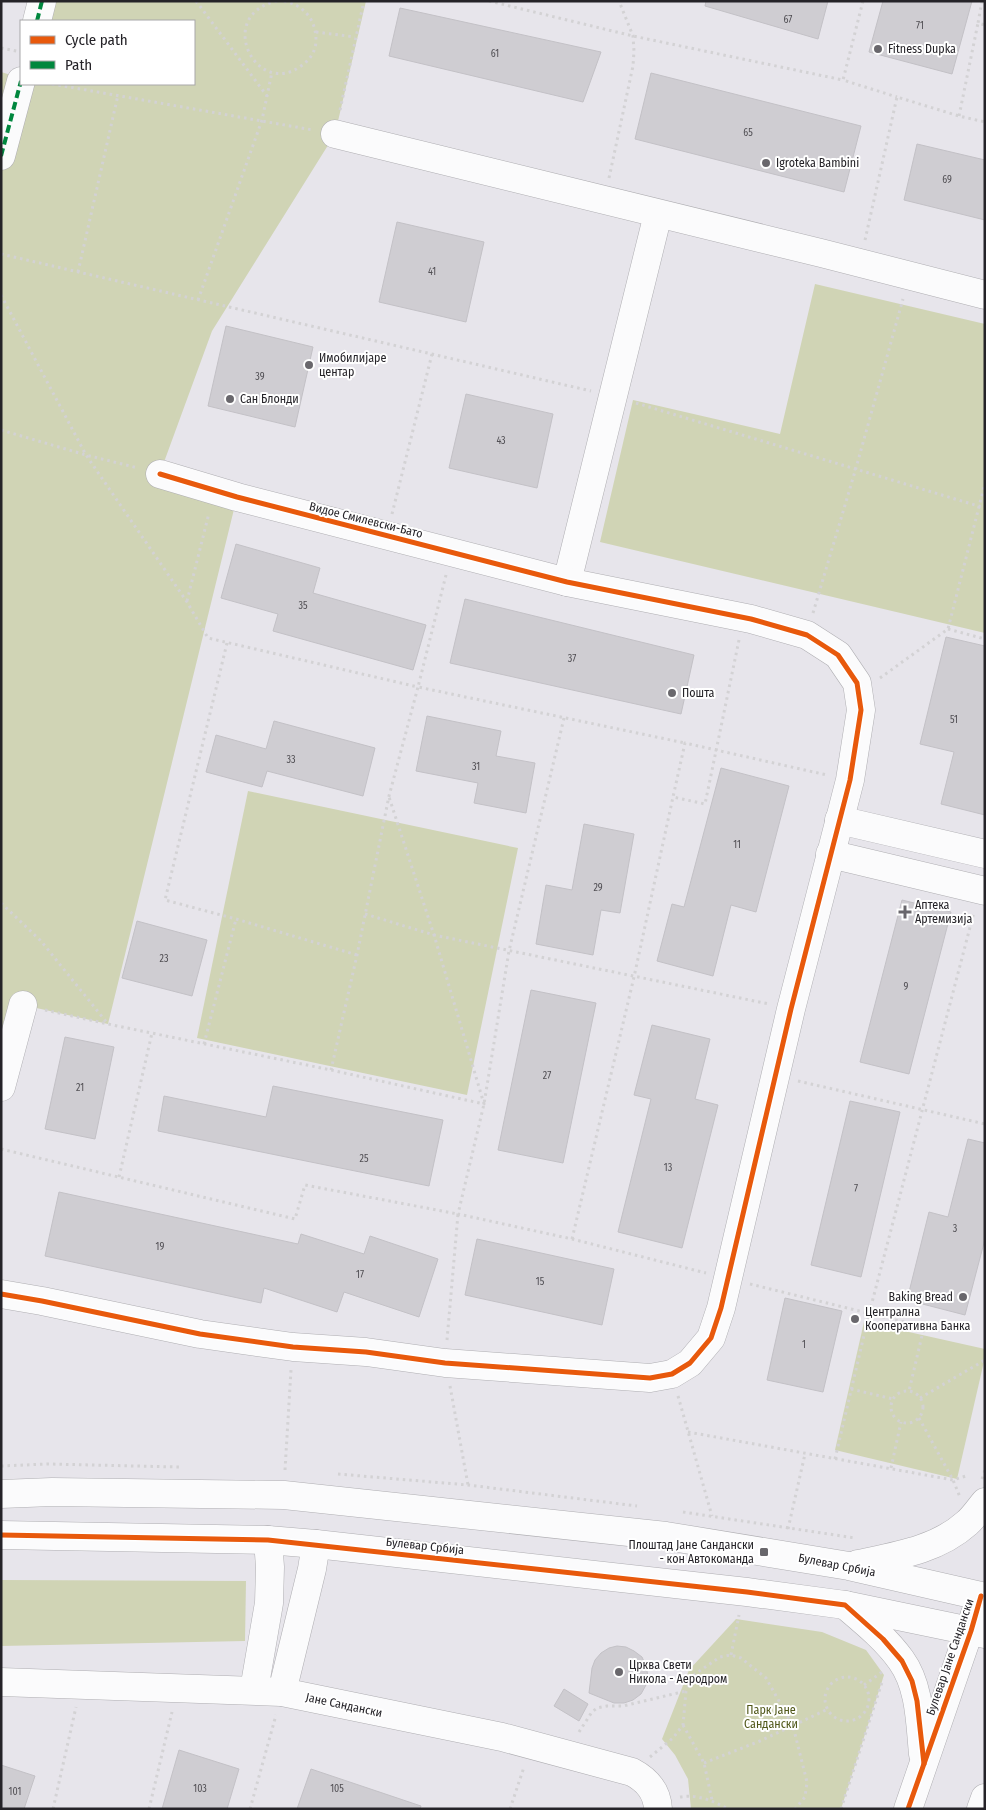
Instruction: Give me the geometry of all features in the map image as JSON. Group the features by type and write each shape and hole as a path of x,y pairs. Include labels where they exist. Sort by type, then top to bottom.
{"street":[{"path":"37,20 42,1"},
{"path":"1,156 20,85"},
{"path":"335,134 658,214 807,254 860,263 985,295"},
{"path":"567,582 624,381 658,214"},
{"name":"Видое Смилевски-Бато","path":"160,474 214,490 567,582 752,619 806,635 838,655 857,683 861,710 850,780 791,1009 721,1308 711,1338 690,1363 672,1374"},
{"path":"839,820 985,854"},
{"path":"830,854 982,891"},
{"path":"1,1087 23,1005"},
{"path":"1,1294 200,1334 293,1347 366,1352 445,1363 650,1378 672,1374"},
{"name":"Булевар Србија","path":"1,1494 52,1492 284,1495 666,1536 849,1566 983,1592"},
{"path":"849,1566 913,1551 942,1540 968,1522 975,1494"},
{"name":"Булевар Србија","path":"1,1535 268,1540 316,1544 743,1603 845,1605 978,1633"},
{"path":"254,1690 269,1603 270,1567 268,1540"},
{"path":"282,1692 312,1569 316,1544"},
{"name":"Булевар Јане Сандански","path":"908,1809 924,1764 978,1633 983,1592"},
{"path":"845,1605 883,1639 902,1661 912,1681 917,1701 924,1764"},
{"name":"Јане Сандански","path":"1,1682 282,1692 502,1738 632,1772 644,1779 651,1787 656,1795 658,1807"},
{"path":"981,1809 985,1798"}],"path":[{"path":"196,1 267,96"},
{"path":"277,1 268,3 250,17 245,29 244,39 247,51 252,59 261,67 272,72 281,73 296,70 311,56 316,45 316,32 312,20 302,8 291,2 282,1"},
{"path":"58,85 335,134 364,1"},
{"path":"489,1 633,36 843,80 959,116 985,122"},
{"path":"604,201 633,66 633,36 619,1"},
{"path":"843,80 863,1"},
{"path":"959,116 982,1"},
{"path":"978,23 985,25"},
{"path":"316,32 355,38"},
{"path":"1,48 20,52"},
{"path":"198,300 262,120 272,72"},
{"path":"78,272 118,95"},
{"path":"860,263 896,97"},
{"path":"1,254 432,354 624,381 856,468 985,508"},
{"path":"806,635 856,468 909,276"},
{"path":"1,295 86,455 187,602 208,638 418,687 850,780"},
{"path":"386,535 432,354"},
{"path":"1,430 160,474"},
{"path":"858,693 948,629 985,483"},
{"path":"187,602 214,490"},
{"path":"331,1070 357,955 389,796 452,552"},
{"path":"673,797 705,804 744,618"},
{"path":"948,629 985,639"},
{"path":"227,643 164,900 357,955"},
{"path":"468,1485 445,1363 458,1214 484,1104 509,951 564,718"},
{"path":"572,1239 634,977 685,743"},
{"path":"389,796 434,935 484,1104"},
{"path":"835,1459 869,1314 982,891"},
{"path":"1,903 41,941 108,1024"},
{"path":"365,914 434,935 791,1009"},
{"path":"204,1044 236,919"},
{"path":"23,1005 484,1104"},
{"path":"119,1178 152,1034"},
{"path":"776,1076 985,1124"},
{"path":"1,1148 295,1220 305,1185 458,1214 572,1239 924,1327 910,1391"},
{"path":"285,1470 293,1347"},
{"path":"920,1398 985,1360"},
{"path":"672,1374 712,1516 861,1539"},
{"path":"851,1389 893,1400"},
{"path":"903,1391 910,1391 920,1398 923,1404 922,1412 914,1422 901,1422 892,1412 891,1406 893,1400 903,1391"},
{"path":"918,1418 953,1480"},
{"path":"891,1468 901,1422"},
{"path":"688,1432 953,1480 975,1494 985,1470"},
{"path":"788,1529 805,1454"},
{"path":"953,1480 966,1476"},
{"path":"730,1655 743,1603"},
{"path":"632,1772 674,1738 683,1725 686,1691 695,1674 720,1657 730,1655 741,1658 766,1678 793,1726 807,1782 805,1797 795,1809"},
{"path":"841,1809 887,1669 864,1685"},
{"path":"852,1678 859,1680 864,1685 868,1691 868,1706 859,1718 853,1720 838,1719 828,1709 826,1695 832,1683 838,1679 852,1678"},
{"path":"53,1809 81,1684"},
{"path":"149,1809 177,1687"},
{"path":"566,1754 592,1712 597,1708 623,1706 686,1691"},
{"path":"250,1809 282,1692"},
{"path":"704,1763 793,1726 828,1709"},
{"path":"683,1725 704,1763 712,1800"},
{"path":"510,1809 531,1745"},
{"path":"658,1807 676,1798 690,1796 712,1800 728,1809"}],"green space":[{"path":"42,1 366,1 335,134 212,331 160,473 237,497 108,1024 23,1005 1,1087 1,72 20,78 20,85 195,85 195,20 37,20"},
{"path":"815,284 985,324 985,633 600,542 633,400 780,434"},
{"path":"248,791 518,848 467,1095 197,1038"},
{"path":"864,1322 985,1349 985,1357 957,1479 835,1450"},
{"path":"1,1580 246,1581 245,1641 1,1646"},
{"name":"Парк Јане Сандански","path":"736,1619 822,1632 866,1650 884,1675 841,1809 691,1809 688,1779 675,1755 662,1739 689,1670"}],"building":[{"path":"706,1 828,1 818,39 705,6"},
{"path":"883,1 972,1 952,74 869,52"},
{"path":"400,8 601,52 583,102 389,56"},
{"path":"651,73 861,126 844,192 635,139"},
{"path":"917,144 985,160 985,220 904,200"},
{"path":"397,222 484,242 466,322 379,302"},
{"path":"226,326 313,347 295,427 208,406"},
{"path":"466,394 553,414 537,488 449,468"},
{"path":"236,544 320,568 313,593 426,625 413,670 273,631 278,614 221,598"},
{"path":"465,599 694,655 681,714 450,663"},
{"path":"946,637 985,646 985,815 941,804 954,752 920,744"},
{"path":"427,716 501,731 496,756 535,763 526,813 474,803 478,783 416,771"},
{"path":"274,721 375,748 363,796 267,771 262,787 206,772 216,735 266,749"},
{"path":"721,768 789,786 756,912 731,905 713,976 657,961 672,904 684,907"},
{"path":"584,824 634,834 620,913 601,910 593,955 536,944 546,885 572,890"},
{"path":"902,900 951,912 909,1074 860,1062"},
{"path":"137,921 207,940 192,996 122,978"},
{"path":"531,990 596,1003 563,1163 498,1150"},
{"path":"652,1025 710,1039 695,1099 718,1105 682,1248 618,1232 651,1099 634,1095"},
{"path":"65,1037 114,1047 95,1139 45,1129"},
{"path":"273,1086 443,1120 429,1186 158,1131 164,1096 266,1117"},
{"path":"850,1101 900,1112 861,1277 811,1265"},
{"path":"968,1139 985,1143 985,1239 965,1315 907,1300 929,1212 948,1217"},
{"path":"59,1192 298,1244 301,1234 364,1254 370,1236 438,1259 419,1317 344,1292 337,1312 264,1288 261,1303 45,1256"},
{"path":"477,1239 614,1269 602,1325 465,1295"},
{"path":"785,1298 842,1311 823,1392 767,1380"},
{"name":"Црква Свети Никола - Аеродром","path":"617,1646 626,1647 642,1657 648,1676 641,1694 633,1700 624,1703 614,1703 589,1693 592,1668 595,1660 601,1653"},
{"path":"564,1689 588,1704 579,1721 554,1706"},
{"path":"179,1750 239,1769 227,1809 162,1809"},
{"path":"1,1765 35,1776 24,1809 1,1809"},
{"path":"311,1769 421,1806 420,1809 297,1809"}],"marked path":[{"path":"37,20 42,1"},
{"path":"1,156 20,85"}],"cycle path":[{"path":"1,1294 200,1334 293,1347 366,1352 445,1363 650,1378 672,1374 690,1363 711,1338 721,1308 791,1009 850,780 861,710 857,683 838,655 807,635 751,619 567,582 237,497 160,474"},
{"path":"1,1535 268,1540 747,1592 845,1605 883,1639 902,1661 912,1681 917,1701 924,1764"},
{"path":"908,1809 971,1631 981,1596"}],"place":[{"name":"Fitness Dupka","path":"878,49"},
{"name":"Igroteka Bambini","path":"766,163"},
{"name":"Имобилијаре центар","path":"309,365"},
{"name":"Сан Блонди","path":"230,399"},
{"name":"Пошта","path":"672,693"},
{"name":"Аптека Артемизија","path":"905,912"},
{"name":"Baking Bread","path":"963,1297"},
{"name":"Централна Кооперативна Банка","path":"855,1319"},
{"name":"Плоштад Јане Сандански - кон Автокоманда","path":"764,1552"},
{"name":"Црква Свети Никола - Аеродром","path":"619,1672"}]}
